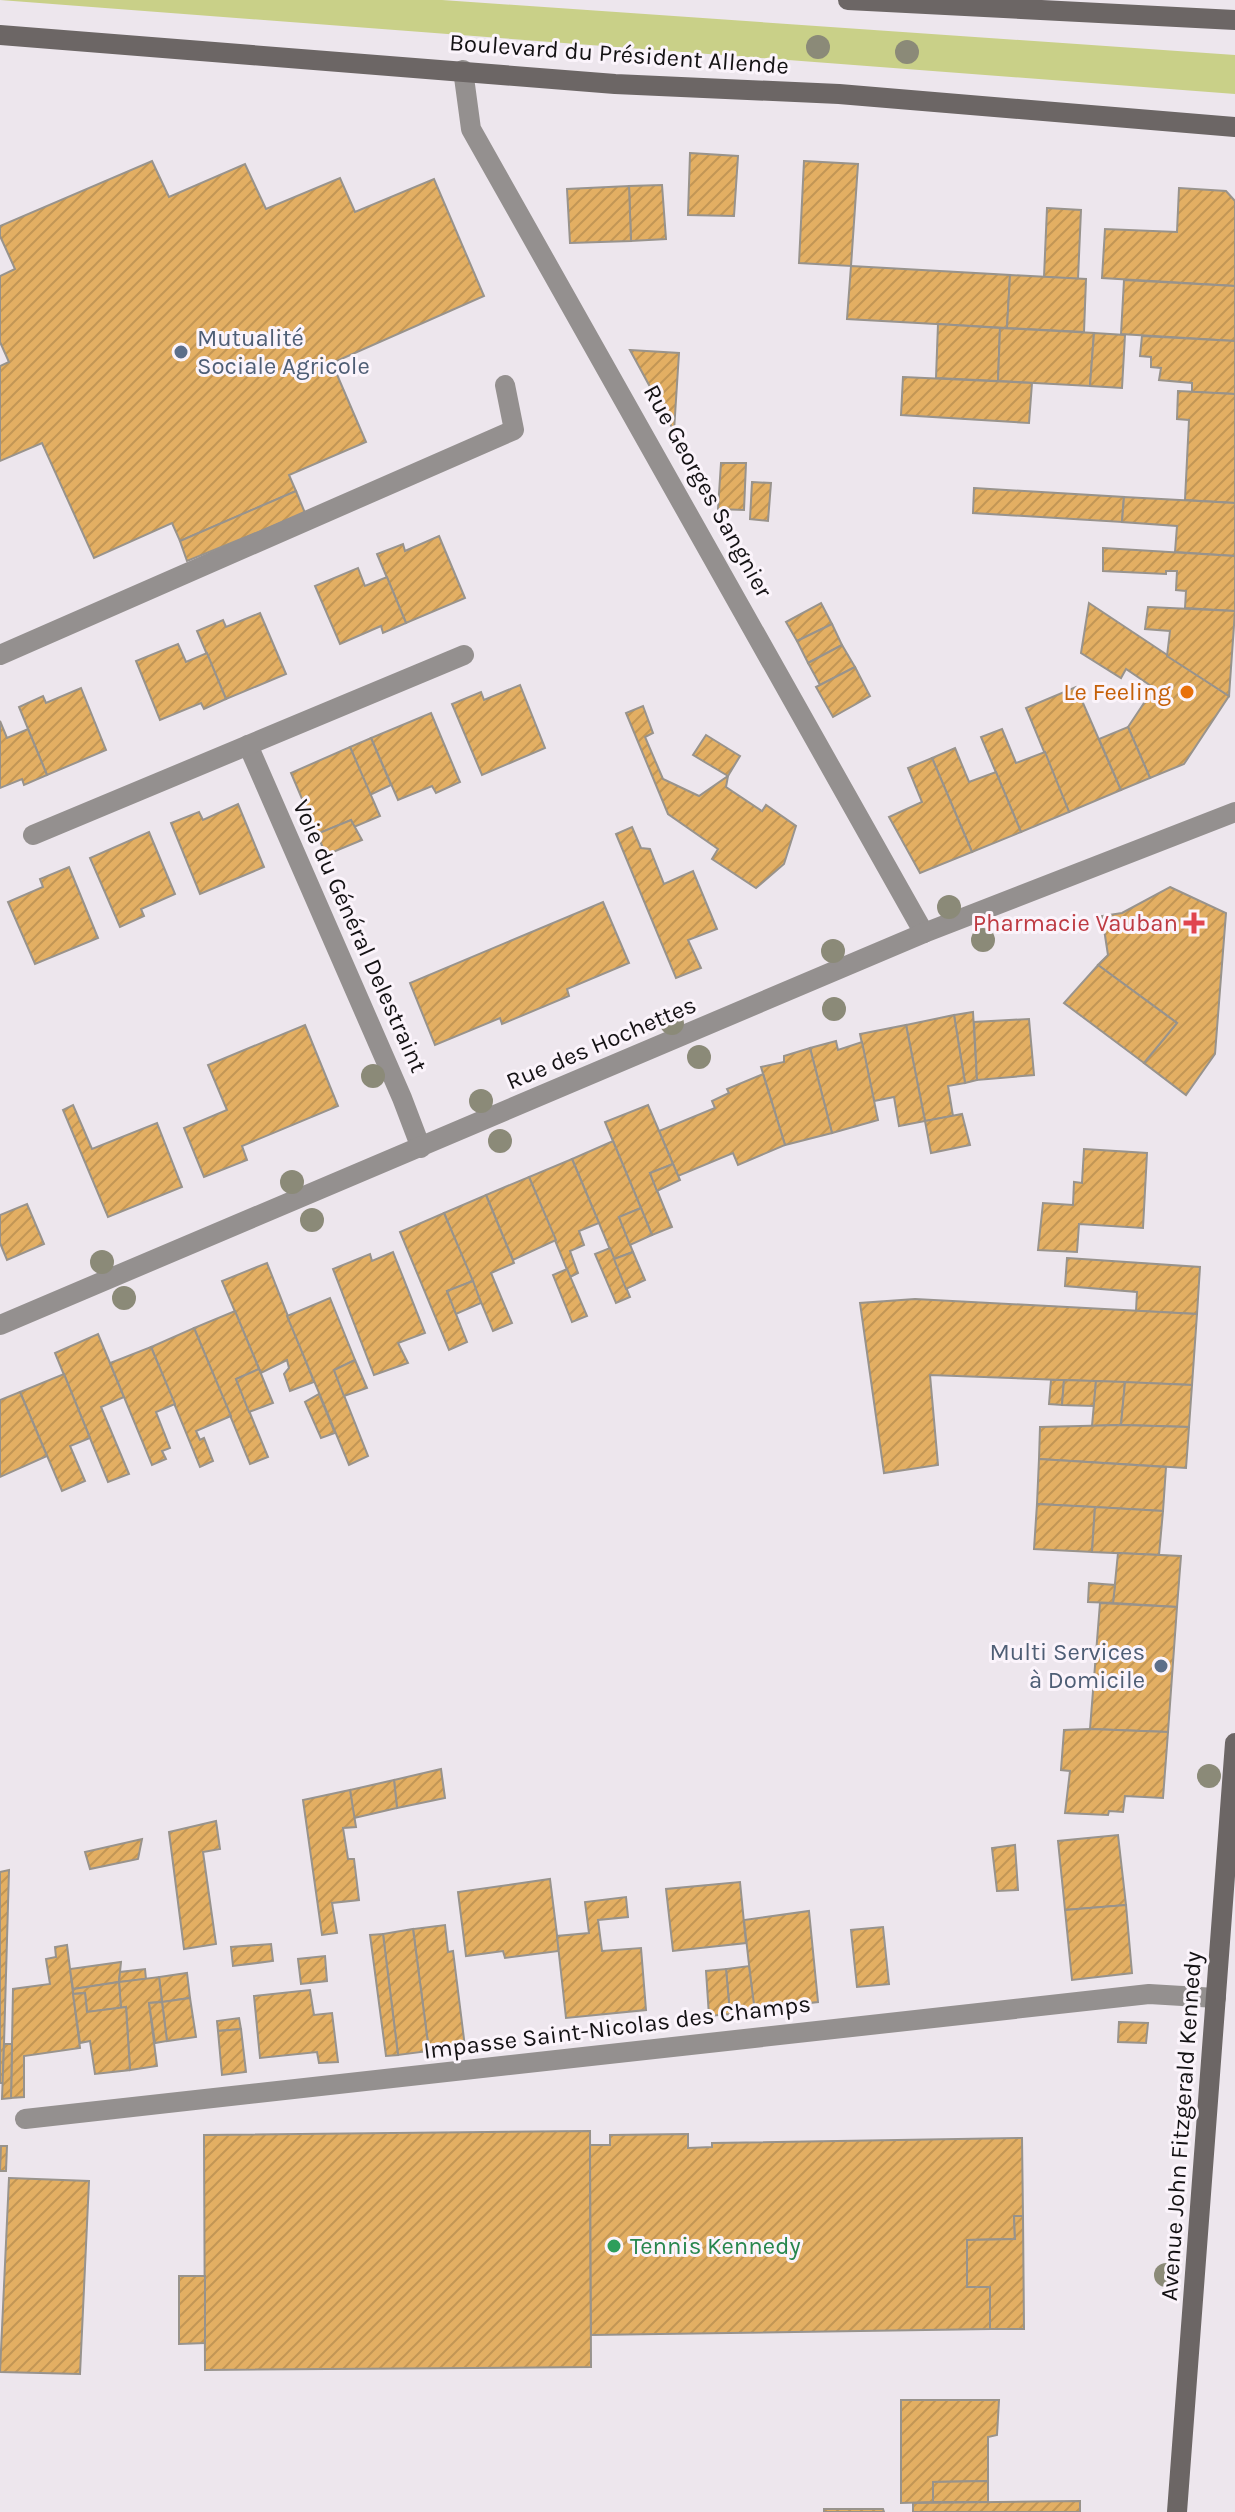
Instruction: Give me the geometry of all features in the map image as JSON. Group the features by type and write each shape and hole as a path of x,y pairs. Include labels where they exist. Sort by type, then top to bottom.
{"main road":[{"path":"848,0 1235,20"},
{"name":"Boulevard du Président Allende","path":"0,35 615,84 839,94 1235,127"},
{"name":"Avenue John Fitzgerald Kennedy","path":"1177,2512 1235,1743"}],"street":[{"name":"Rue Georges Sangnier","path":"463,70 471,129 639,420 924,933"},
{"path":"0,655 514,430 505,385"},
{"path":"33,835 464,655"},
{"name":"Voie du Général Delestraint","path":"248,745 421,1148"},
{"name":"Rue des Hochettes","path":"0,1325 924,933 1230,814"},
{"name":"Impasse Saint-Nicolas des Champs","path":"25,2119 205,2102 1149,1994 1216,1998"}],"green space":[{"path":"0,0 442,0 1235,55 1235,94"}],"building":[{"path":"690,153 738,156 734,216 688,215"},
{"name":"Mutualité Sociale Agricole","path":"152,161 169,197 245,164 266,209 340,178 355,212 434,179 484,296 332,363 366,442 289,475 296,491 180,541 172,523 94,558 42,443 0,461 0,366 9,362 0,342 0,276 15,269 0,236 0,226"},
{"path":"804,161 858,164 851,266 799,263"},
{"path":"662,185 666,239 631,241 629,186"},
{"path":"629,186 631,241 570,243 567,189"},
{"path":"1179,188 1226,191 1235,201 1235,286 1102,278 1105,229 1177,232"},
{"path":"1047,208 1081,210 1078,279 1044,277"},
{"path":"851,266 1010,275 1007,328 847,319"},
{"path":"1010,275 1086,279 1084,332 1007,328"},
{"path":"1124,280 1235,286 1235,341 1121,334"},
{"path":"938,324 1000,328 998,381 936,378"},
{"path":"1000,328 1094,333 1090,386 998,381"},
{"path":"1094,333 1125,335 1122,388 1090,386"},
{"path":"1142,336 1235,341 1235,394 1192,392 1192,383 1159,380 1161,368 1151,367 1151,357 1140,356"},
{"path":"630,350 679,353 674,431"},
{"path":"903,377 1032,383 1029,423 901,415"},
{"path":"1178,391 1235,394 1235,503 1185,500 1189,420 1177,419"},
{"path":"721,463 746,463 744,510 718,509"},
{"path":"752,482 771,483 768,521 750,519"},
{"path":"974,488 1124,497 1122,522 973,513"},
{"path":"296,491 305,513 187,561 180,541"},
{"path":"1124,497 1235,503 1235,556 1175,552 1177,526 1122,522"},
{"path":"439,536 465,598 406,623 377,554 403,544 405,551"},
{"path":"1103,548 1235,556 1235,611 1185,608 1186,591 1176,590 1177,571 1166,571 1166,574 1103,571"},
{"path":"358,568 365,586 387,577 406,623 383,633 381,626 340,644 315,586"},
{"path":"821,603 832,624 797,641 786,622"},
{"name":"Le Feeling","path":"1089,603 1229,696 1184,764 1150,778 1128,727 1154,688 1126,669 1121,678 1081,653"},
{"path":"1148,607 1235,611 1229,696 1167,656 1170,631 1145,629"},
{"path":"260,613 286,674 226,699 197,631 223,620 226,627"},
{"path":"832,624 842,645 808,663 797,641"},
{"path":"178,644 186,662 207,653 226,699 204,709 201,703 160,720 136,661"},
{"path":"842,645 855,667 820,685 808,663"},
{"path":"855,667 870,696 833,717 816,687"},
{"path":"520,685 545,748 482,775 452,704 481,692 484,700"},
{"path":"1076,687 1121,790 1069,812 1026,708"},
{"path":"81,688 106,750 47,775 19,707 43,696 46,703"},
{"path":"643,706 653,733 645,737 663,779 699,796 728,776 726,787 762,811 766,805 796,826 784,864 756,888 712,859 718,849 668,814 626,713"},
{"path":"431,713 460,782 436,793 432,786 398,800 371,738"},
{"path":"0,721 7,738 28,729 47,775 24,785 22,779 0,788"},
{"path":"1128,727 1150,778 1121,790 1099,739"},
{"path":"1002,729 1016,763 1045,752 1069,812 1021,832 981,737"},
{"path":"706,735 740,756 728,776 693,755"},
{"path":"371,738 391,785 370,795 350,747"},
{"path":"350,747 380,816 354,827 351,820 317,834 291,773"},
{"path":"955,748 969,782 996,772 1021,832 972,852 932,758"},
{"path":"932,758 972,852 920,873 889,817 922,802 908,768"},
{"path":"238,804 264,867 200,894 171,823 199,812 203,820"},
{"path":"351,820 362,840 326,855 317,834"},
{"path":"632,827 641,848 650,849 664,884 693,871 717,929 688,940 701,968 676,978 616,834"},
{"path":"149,832 175,894 141,909 144,916 120,927 90,858"},
{"path":"69,867 98,938 35,964 8,902 43,887 40,879"},
{"path":"1170,887 1226,913 1215,1054 1186,1095 1144,1063 1177,1023 1098,965 1108,955 1102,916 1122,913"},
{"path":"603,902 629,963 567,989 569,996 502,1024 500,1018 435,1045 410,983"},
{"path":"1098,965 1177,1023 1144,1063 1064,1003"},
{"path":"973,1012 977,1080 965,1083 954,1015"},
{"path":"954,1015 965,1083 948,1086 953,1116 925,1121 906,1025"},
{"path":"1029,1019 1034,1075 977,1080 974,1022"},
{"path":"305,1025 338,1106 242,1146 247,1160 204,1177 184,1128 227,1110 208,1065"},
{"path":"906,1025 925,1121 899,1126 894,1097 874,1101 860,1034"},
{"path":"836,1041 838,1050 862,1042 878,1120 832,1133 810,1048"},
{"path":"810,1048 832,1133 785,1145 761,1067 784,1062 784,1056"},
{"path":"763,1074 785,1145 738,1165 733,1153 678,1176 659,1131 715,1108 712,1101 729,1093 727,1089"},
{"path":"73,1105 92,1149 157,1123 182,1187 108,1217 63,1110"},
{"path":"648,1105 673,1164 650,1173 672,1227 652,1235 605,1122"},
{"path":"962,1114 970,1145 931,1153 925,1121"},
{"path":"613,1141 641,1208 619,1217 633,1252 614,1259 572,1159"},
{"path":"1084,1149 1147,1153 1143,1228 1079,1224 1077,1252 1038,1250 1043,1203 1073,1205 1074,1182 1082,1183"},
{"path":"572,1159 599,1223 579,1231 584,1245 570,1251 578,1273 570,1277 529,1177"},
{"path":"673,1164 680,1180 657,1191 650,1173"},
{"path":"529,1177 556,1240 513,1260 486,1195"},
{"path":"486,1195 514,1263 491,1273 512,1323 493,1331 444,1213"},
{"path":"27,1204 44,1244 7,1260 0,1243 0,1215"},
{"path":"641,1208 652,1235 630,1245 619,1217"},
{"path":"444,1213 473,1281 447,1291 467,1342 449,1350 400,1232"},
{"path":"610,1248 630,1297 616,1303 595,1254"},
{"path":"393,1252 425,1333 398,1343 408,1363 374,1375 333,1269 370,1254 372,1261"},
{"path":"633,1252 645,1280 626,1289 614,1259"},
{"path":"1067,1258 1200,1267 1197,1314 1136,1311 1137,1292 1065,1286"},
{"path":"267,1263 314,1382 290,1391 284,1374 289,1368 287,1360 261,1373 222,1281"},
{"path":"567,1269 587,1316 572,1322 553,1275"},
{"path":"473,1281 481,1303 456,1314 447,1291"},
{"path":"330,1298 355,1360 334,1370 368,1456 349,1465 287,1316"},
{"path":"915,1299 1197,1314 1192,1385 930,1375 938,1465 884,1473 860,1303"},
{"path":"235,1311 259,1369 236,1379 268,1457 250,1464 194,1328"},
{"path":"194,1328 231,1416 196,1431 200,1440 204,1438 213,1461 200,1467 151,1347"},
{"path":"98,1334 124,1397 101,1407 129,1474 108,1482 55,1353"},
{"path":"151,1347 175,1404 156,1412 170,1448 162,1451 166,1459 152,1465 110,1363"},
{"path":"355,1360 367,1388 344,1396 334,1370"},
{"path":"259,1369 273,1403 249,1412 236,1379"},
{"path":"64,1374 90,1438 70,1446 85,1481 62,1491 20,1392"},
{"path":"1051,1380 1064,1380 1062,1405 1049,1404"},
{"path":"1064,1380 1096,1381 1094,1406 1062,1405"},
{"path":"1096,1381 1125,1382 1121,1425 1092,1426"},
{"path":"1125,1382 1192,1385 1189,1427 1121,1425"},
{"path":"20,1392 47,1456 0,1477 0,1400"},
{"path":"319,1394 335,1433 321,1438 305,1402"},
{"path":"1040,1427 1189,1427 1186,1468 1039,1459"},
{"path":"1039,1459 1166,1467 1163,1511 1037,1504"},
{"path":"1037,1504 1095,1507 1092,1552 1034,1549"},
{"path":"1095,1507 1163,1511 1159,1555 1092,1552"},
{"path":"1118,1553 1181,1556 1177,1607 1113,1603"},
{"path":"1089,1583 1115,1585 1113,1603 1088,1602"},
{"path":"1100,1603 1177,1607 1168,1732 1090,1729"},
{"path":"1064,1730 1168,1732 1163,1798 1125,1796 1123,1812 1109,1811 1108,1815 1065,1813 1070,1771 1061,1770"},
{"path":"441,1769 445,1798 397,1808 394,1780"},
{"path":"394,1780 397,1808 354,1818 350,1790"},
{"path":"350,1790 356,1827 343,1828 348,1859 354,1859 359,1900 332,1903 337,1933 322,1935 303,1800"},
{"path":"216,1821 220,1849 203,1852 216,1944 184,1949 169,1832"},
{"path":"1118,1835 1126,1905 1065,1910 1058,1841"},
{"path":"142,1839 138,1859 90,1869 85,1852"},
{"path":"1015,1845 1018,1890 997,1891 992,1848"},
{"path":"9,1870 3,2083 0,2083 0,1872"},
{"path":"550,1879 559,1951 505,1958 503,1951 466,1956 458,1892"},
{"path":"740,1882 746,1943 673,1951 666,1889"},
{"path":"626,1897 628,1917 598,1920 602,1951 641,1948 646,2010 566,2018 557,1936 589,1933 585,1902"},
{"path":"1126,1905 1132,1973 1072,1980 1065,1910"},
{"path":"809,1911 818,2002 754,2009 744,1920"},
{"path":"445,1925 448,1952 453,1951 465,2047 429,2051 413,1929"},
{"path":"883,1927 889,1984 857,1987 851,1930"},
{"path":"413,1929 429,2051 398,2055 383,1934"},
{"path":"383,1934 398,2055 386,2056 370,1935"},
{"path":"271,1944 273,1961 233,1966 231,1947"},
{"path":"67,1945 80,2048 24,2056 24,2097 11,2098 13,1989 50,1984 46,1959 56,1957 55,1947"},
{"path":"325,1956 327,1981 301,1984 298,1959"},
{"path":"121,1962 119,1982 73,1989 70,1969"},
{"path":"749,1966 755,2012 730,2014 726,1969"},
{"path":"145,1969 146,1979 119,1982 120,1972"},
{"path":"726,1969 730,2014 709,2016 706,1971"},
{"path":"187,1973 190,1998 162,2002 159,1977"},
{"path":"159,1977 162,2002 149,2003 157,2066 130,2070 126,2007 121,2008 119,1982"},
{"path":"119,1982 121,2008 87,2012 85,1993 73,1994 73,1989"},
{"path":"310,1990 314,2015 332,2013 338,2062 319,2063 317,2052 260,2058 254,1996"},
{"path":"85,1993 87,2012 126,2007 130,2070 95,2074 90,2041 80,2043 73,1994"},
{"path":"190,1998 196,2037 167,2041 162,2002"},
{"path":"162,2002 167,2041 155,2043 149,2003"},
{"path":"239,2018 241,2029 218,2031 217,2021"},
{"path":"1119,2022 1148,2023 1146,2043 1118,2042"},
{"path":"241,2029 246,2072 222,2075 218,2031"},
{"path":"4,2044 12,2044 11,2098 2,2099"},
{"path":"590,2131 591,2367 205,2370 204,2135"},
{"path":"688,2134 688,2148 712,2147 712,2143 1022,2138 1023,2216 1014,2216 1015,2239 967,2240 967,2287 990,2287 990,2329 591,2335 590,2145 610,2145 610,2135"},
{"path":"1,2146 7,2146 6,2171 0,2171"},
{"path":"9,2178 89,2181 80,2374 0,2372"},
{"path":"1014,2216 1023,2216 1024,2329 990,2329 990,2287 967,2287 967,2240 1015,2239"},
{"path":"179,2276 205,2276 205,2343 179,2344"},
{"path":"901,2400 999,2400 997,2435 988,2437 988,2481 933,2482 933,2502 901,2503"},
{"path":"988,2481 988,2502 933,2502 933,2482"},
{"path":"1080,2501 1080,2512 913,2512 913,2503"},
{"path":"824,2509 883,2509 884,2512 824,2512"}],"place":[{"name":"Mutualité Sociale Agricole","path":"181,352"},
{"name":"Le Feeling","path":"1187,692"},
{"name":"Pharmacie Vauban","path":"1194,923"},
{"name":"Multi Services à Domicile","path":"1161,1666"},
{"name":"Tennis Kennedy","path":"614,2246"}]}
